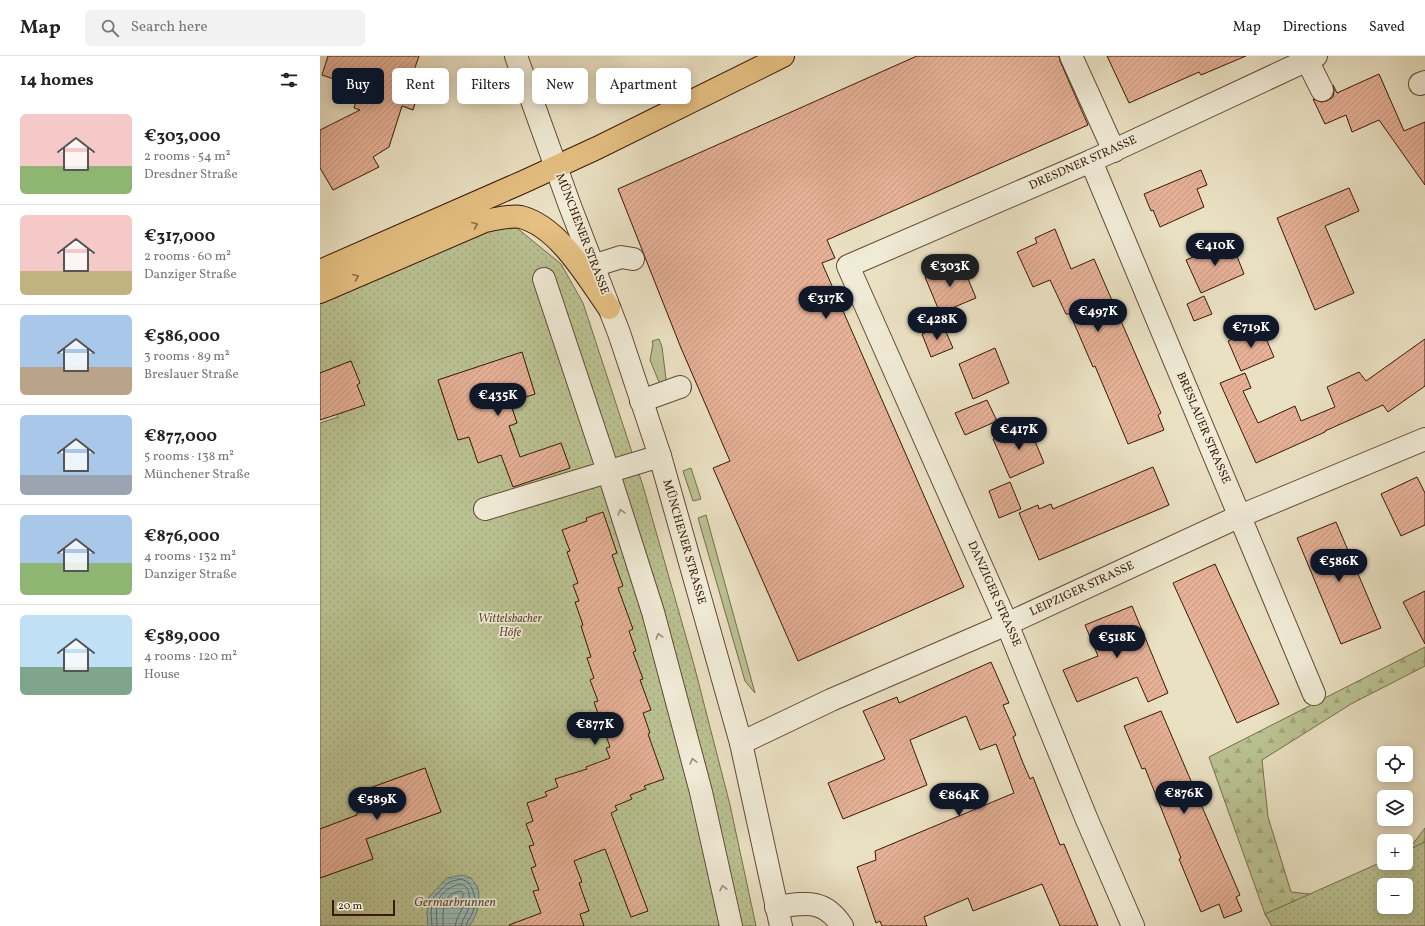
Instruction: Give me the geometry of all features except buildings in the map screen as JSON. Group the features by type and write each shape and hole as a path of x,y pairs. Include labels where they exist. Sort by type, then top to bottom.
{"main road":[{"path":"320,271 432,223 556,166 783,56"},
{"path":"320,292 485,221 520,217 537,223 562,243 609,308"}],"street":[{"name":"MÜNCHENER STRASSE","path":"516,56 570,206 609,308 660,456 741,743 778,916"},
{"path":"1072,56 1114,150"},
{"path":"1312,58 1322,90"},
{"name":"DRESDNER STRASSE","path":"848,266 1091,161 1312,58"},
{"name":"BRESLAUER STRASSE","path":"1091,161 1314,694"},
{"path":"593,266 621,257 633,259"},
{"name":"DANZIGER STRASSE","path":"848,266 1007,624 1056,718 1087,820 1133,926"},
{"path":"544,279 653,612 710,827 731,926"},
{"path":"641,401 680,387"},
{"name":"LEIPZIGER STRASSE","path":"741,743 845,694 1007,624 1240,516 1425,439"},
{"path":"485,509 660,456"},
{"path":"778,916 806,903 823,907 837,918 842,926"}],"green space":[{"name":"Wittelsbacher Höfe","path":"485,228 517,228 561,264 583,303 643,486 694,665 730,805 756,926 320,926 320,878 373,859 366,839 441,812 425,768 367,789 374,807 320,829 320,423 338,417 337,414 364,405 351,361 320,373 320,301","holes":["522,353 535,394 510,402 517,423 509,426 515,441 509,452 478,462 469,437 458,440 438,380"]},
{"path":"659,339 662,347 666,379 661,383 659,382 650,360 653,344 652,341"},
{"path":"691,468 701,499 693,501 683,471"},
{"path":"706,515 755,693 745,681 698,518"},
{"path":"1425,647 1425,666 1351,704 1262,760 1268,817 1291,892 1337,897 1392,870 1413,870 1413,844 1425,828 1425,867 1400,878 1377,878 1377,908 1272,926 1265,914 1209,757"},
{"path":"1425,842 1425,926 1272,926 1265,914 1377,864 1377,870 1413,870 1413,848"}],"water":[{"name":"Germarbrunnen","path":"462,875 471,878 478,889 479,904 472,922 469,926 428,926 427,913 429,897 447,878"}]}
